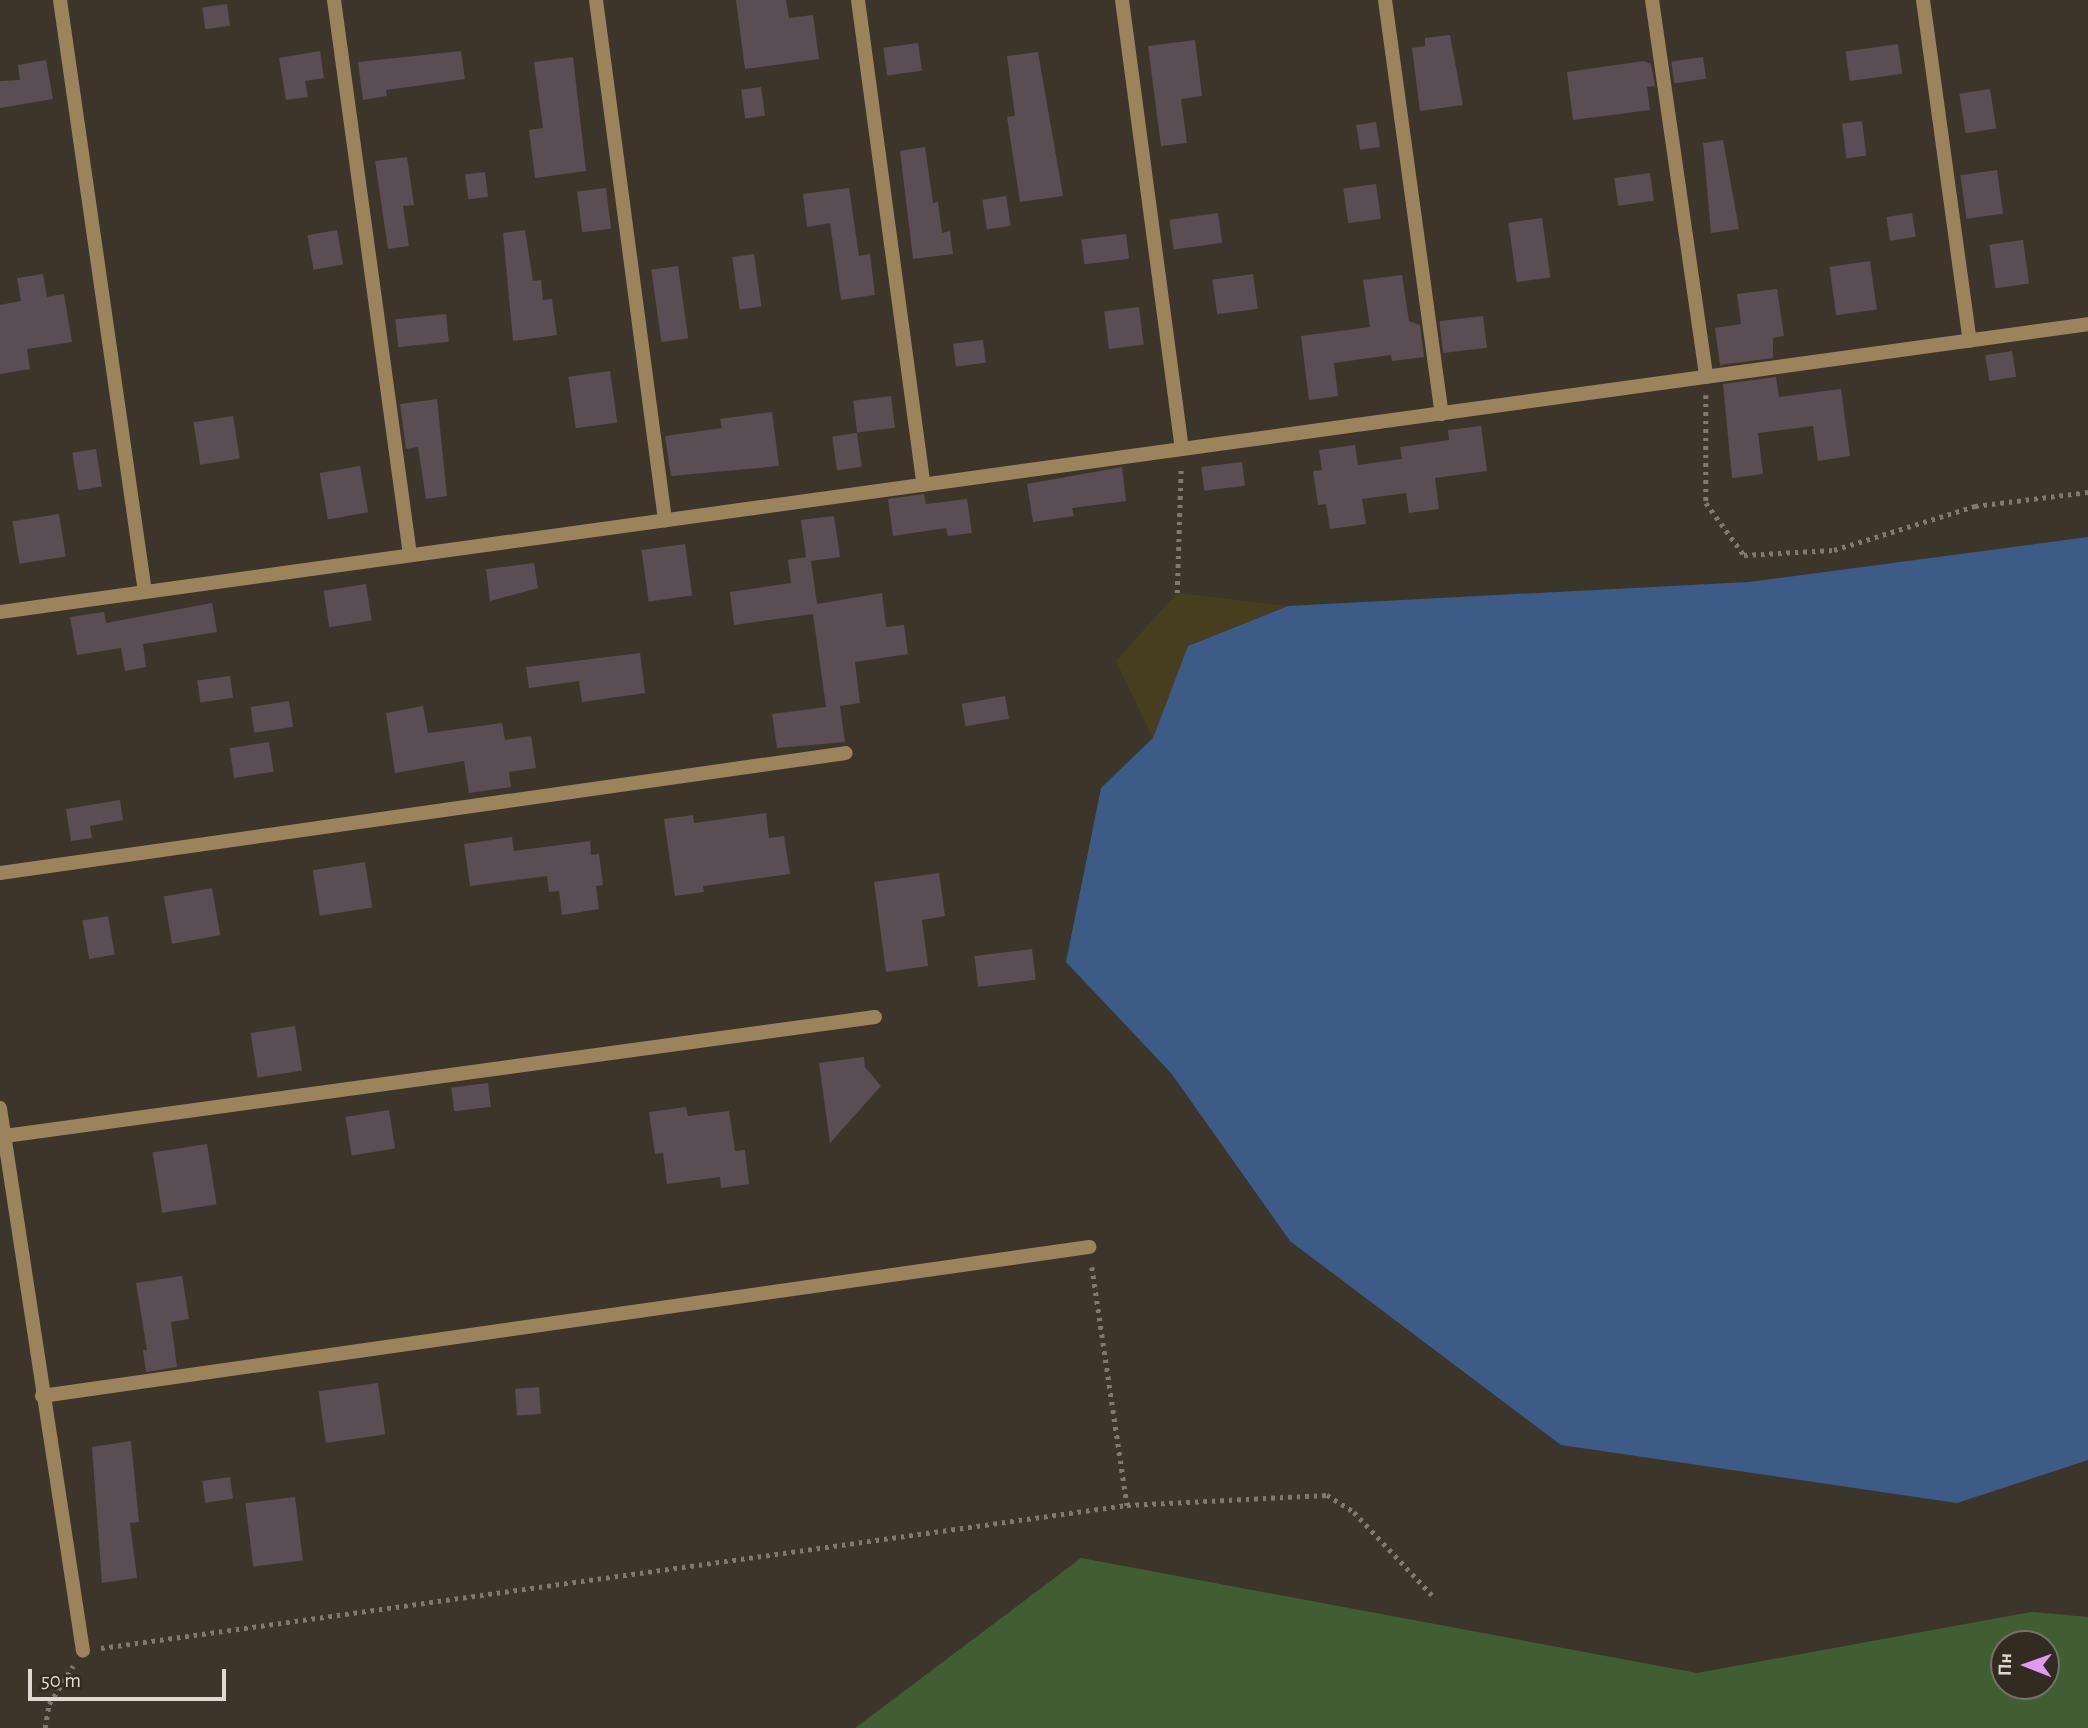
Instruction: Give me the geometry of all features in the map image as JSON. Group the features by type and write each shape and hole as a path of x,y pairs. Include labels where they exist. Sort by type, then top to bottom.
{"street":[{"path":"61,0 145,592"},
{"path":"334,0 410,555"},
{"path":"596,0 665,520"},
{"path":"858,0 924,485"},
{"path":"1122,0 1182,449"},
{"path":"1385,0 1442,414"},
{"path":"1652,0 1706,377"},
{"path":"1923,0 1970,341"},
{"path":"0,612 2088,324"},
{"path":"0,873 846,753"},
{"path":"5,1136 875,1017"},
{"path":"0,1108 83,1651"},
{"path":"42,1395 1089,1247"}],"path":[{"path":"1706,377 1706,503 1744,555 1834,550 1975,506 2088,492"},
{"path":"1177,593 1182,449"},
{"path":"1089,1247 1127,1505"},
{"path":"45,1728 49,1704 83,1651 1127,1505 1327,1495 1354,1512 1432,1595"}],"green space":[{"path":"1081,1558 1697,1673 2031,1612 2088,1617 2088,1728 855,1728"}],"sand":[{"path":"1177,593 1288,606 1188,646 1153,738 1116,661"}],"water":[{"path":"2088,537 2088,1460 1957,1503 1561,1445 1290,1241 1171,1073 1066,962 1101,788 1153,738 1188,646 1288,606 1749,582"}],"building":[{"path":"736,0 786,0 789,18 813,15 819,59 745,69"},
{"path":"227,4 230,26 205,29 202,7"},
{"path":"1450,35 1463,105 1420,111 1412,48 1425,46 1425,38"},
{"path":"1195,40 1202,96 1181,99 1187,143 1161,146 1148,46"},
{"path":"918,43 922,71 887,76 883,48"},
{"path":"1898,44 1902,74 1850,81 1846,51"},
{"path":"320,51 324,78 305,81 308,97 286,100 279,58"},
{"path":"461,51 465,79 386,90 387,96 363,100 358,62"},
{"path":"1038,52 1063,196 1020,202 1007,117 1015,116 1007,56"},
{"path":"573,57 586,171 535,178 529,130 543,128 534,62"},
{"path":"1703,57 1706,79 1674,83 1671,61"},
{"path":"46,60 53,99 0,108 0,81 20,80 18,65"},
{"path":"1644,61 1651,64 1655,86 1647,87 1650,110 1573,120 1567,72"},
{"path":"761,87 765,116 745,119 741,90"},
{"path":"1990,89 1996,129 1966,133 1959,94"},
{"path":"1862,121 1866,156 1846,158 1842,123"},
{"path":"1376,122 1380,147 1360,150 1356,125"},
{"path":"1723,140 1739,229 1711,233 1703,143"},
{"path":"925,147 933,203 938,202 942,233 950,231 953,254 913,259 900,151"},
{"path":"407,157 414,205 403,206 409,246 388,249 375,161"},
{"path":"1997,170 2003,214 1966,219 1960,175"},
{"path":"485,172 488,197 468,199 465,174"},
{"path":"1650,173 1654,201 1618,206 1614,178"},
{"path":"1376,184 1381,219 1348,223 1343,189"},
{"path":"606,188 611,229 582,232 577,192"},
{"path":"849,188 859,256 870,254 875,295 841,300 830,223 807,227 803,194"},
{"path":"1006,196 1011,226 987,229 982,200"},
{"path":"1218,213 1222,243 1174,250 1169,220"},
{"path":"1912,213 1916,237 1890,241 1886,217"},
{"path":"1542,218 1550,277 1517,282 1508,223"},
{"path":"337,230 343,264 314,270 307,235"},
{"path":"525,230 533,281 541,280 543,300 552,299 557,335 513,341 503,233"},
{"path":"1126,234 1129,259 1084,264 1081,239"},
{"path":"2023,240 2029,284 1995,288 1989,245"},
{"path":"754,254 761,306 740,310 732,257"},
{"path":"1870,261 1877,310 1836,315 1829,267"},
{"path":"678,266 688,338 661,342 651,270"},
{"path":"43,274 47,297 64,294 72,342 27,349 30,369 0,374 0,305 21,301 17,278"},
{"path":"1253,274 1258,309 1217,314 1212,280"},
{"path":"1402,275 1409,321 1420,325 1424,357 1392,361 1391,355 1334,363 1338,396 1309,400 1301,336 1370,327 1363,280"},
{"path":"1777,289 1784,336 1773,338 1773,358 1720,365 1715,328 1741,324 1737,294"},
{"path":"1139,307 1144,345 1109,349 1104,311"},
{"path":"446,314 449,342 398,347 395,319"},
{"path":"1483,316 1487,348 1443,353 1439,321"},
{"path":"983,340 986,363 956,366 953,344"},
{"path":"2012,351 2016,377 1989,381 1985,355"},
{"path":"610,371 617,422 576,428 568,377"},
{"path":"1776,377 1779,397 1841,389 1850,456 1818,461 1813,426 1758,433 1763,474 1732,478 1723,384"},
{"path":"891,396 895,428 857,432 853,401"},
{"path":"437,399 447,496 426,499 418,447 406,449 400,404"},
{"path":"772,412 779,466 671,476 665,436 722,428 720,419"},
{"path":"233,416 240,458 200,465 193,422"},
{"path":"1481,426 1487,471 1435,478 1439,509 1409,513 1406,493 1362,499 1366,524 1330,529 1326,504 1318,505 1313,471 1322,470 1319,450 1355,445 1358,465 1402,459 1400,447 1449,440 1448,430"},
{"path":"857,433 862,467 837,470 832,436"},
{"path":"96,449 102,487 78,490 72,453"},
{"path":"1242,462 1245,486 1204,491 1201,467"},
{"path":"360,466 368,512 328,519 320,473"},
{"path":"1122,467 1126,501 1072,508 1074,516 1033,522 1027,484"},
{"path":"924,494 926,504 967,499 972,533 948,536 946,528 893,536 888,499"},
{"path":"59,514 66,556 19,564 13,521"},
{"path":"834,516 840,557 811,561 817,604 882,593 886,627 904,625 908,654 855,662 860,703 840,706 845,742 777,748 772,714 826,707 813,614 734,625 730,592 791,583 788,560 806,557 801,520"},
{"path":"685,544 692,595 649,602 641,550"},
{"path":"534,563 538,588 490,601 486,569"},
{"path":"366,584 372,621 329,627 324,591"},
{"path":"212,603 217,632 143,644 146,667 125,671 121,648 77,655 70,617 104,612 106,623"},
{"path":"640,653 645,693 582,702 579,681 529,688 526,667"},
{"path":"230,676 233,698 200,702 197,681"},
{"path":"1005,696 1009,719 966,726 962,704"},
{"path":"289,701 293,727 255,733 250,707"},
{"path":"423,706 428,733 502,723 505,740 531,736 536,768 509,772 511,787 469,793 464,761 395,773 386,713"},
{"path":"269,742 274,772 234,778 229,748"},
{"path":"120,800 123,820 90,826 92,838 71,841 66,809"},
{"path":"766,813 769,838 784,836 790,874 703,886 704,892 675,896 664,819 693,815 694,823"},
{"path":"512,837 514,851 590,841 591,855 599,854 603,885 596,886 599,909 562,915 559,891 549,892 547,876 470,886 464,844"},
{"path":"365,862 372,907 320,916 313,870"},
{"path":"939,873 945,916 922,920 928,966 886,972 874,882"},
{"path":"212,888 220,935 172,944 164,897"},
{"path":"108,916 115,954 89,959 82,921"},
{"path":"1032,949 1036,980 978,987 974,956"},
{"path":"295,1026 302,1070 258,1077 251,1033"},
{"path":"864,1057 865,1067 881,1086 830,1143 819,1063"},
{"path":"488,1083 491,1107 454,1111 451,1088"},
{"path":"686,1107 688,1116 729,1111 735,1151 745,1150 749,1184 721,1188 720,1177 667,1184 663,1153 655,1154 649,1112"},
{"path":"389,1110 395,1149 352,1155 346,1117"},
{"path":"207,1144 217,1204 162,1213 153,1153"},
{"path":"182,1276 189,1319 171,1322 177,1367 146,1372 143,1350 147,1350 136,1283"},
{"path":"378,1383 385,1434 326,1443 319,1391"},
{"path":"539,1387 541,1414 517,1416 515,1389"},
{"path":"131,1441 139,1522 130,1523 137,1578 102,1583 92,1447"},
{"path":"230,1477 233,1499 205,1503 202,1481"},
{"path":"295,1497 303,1561 253,1567 245,1503"}]}
